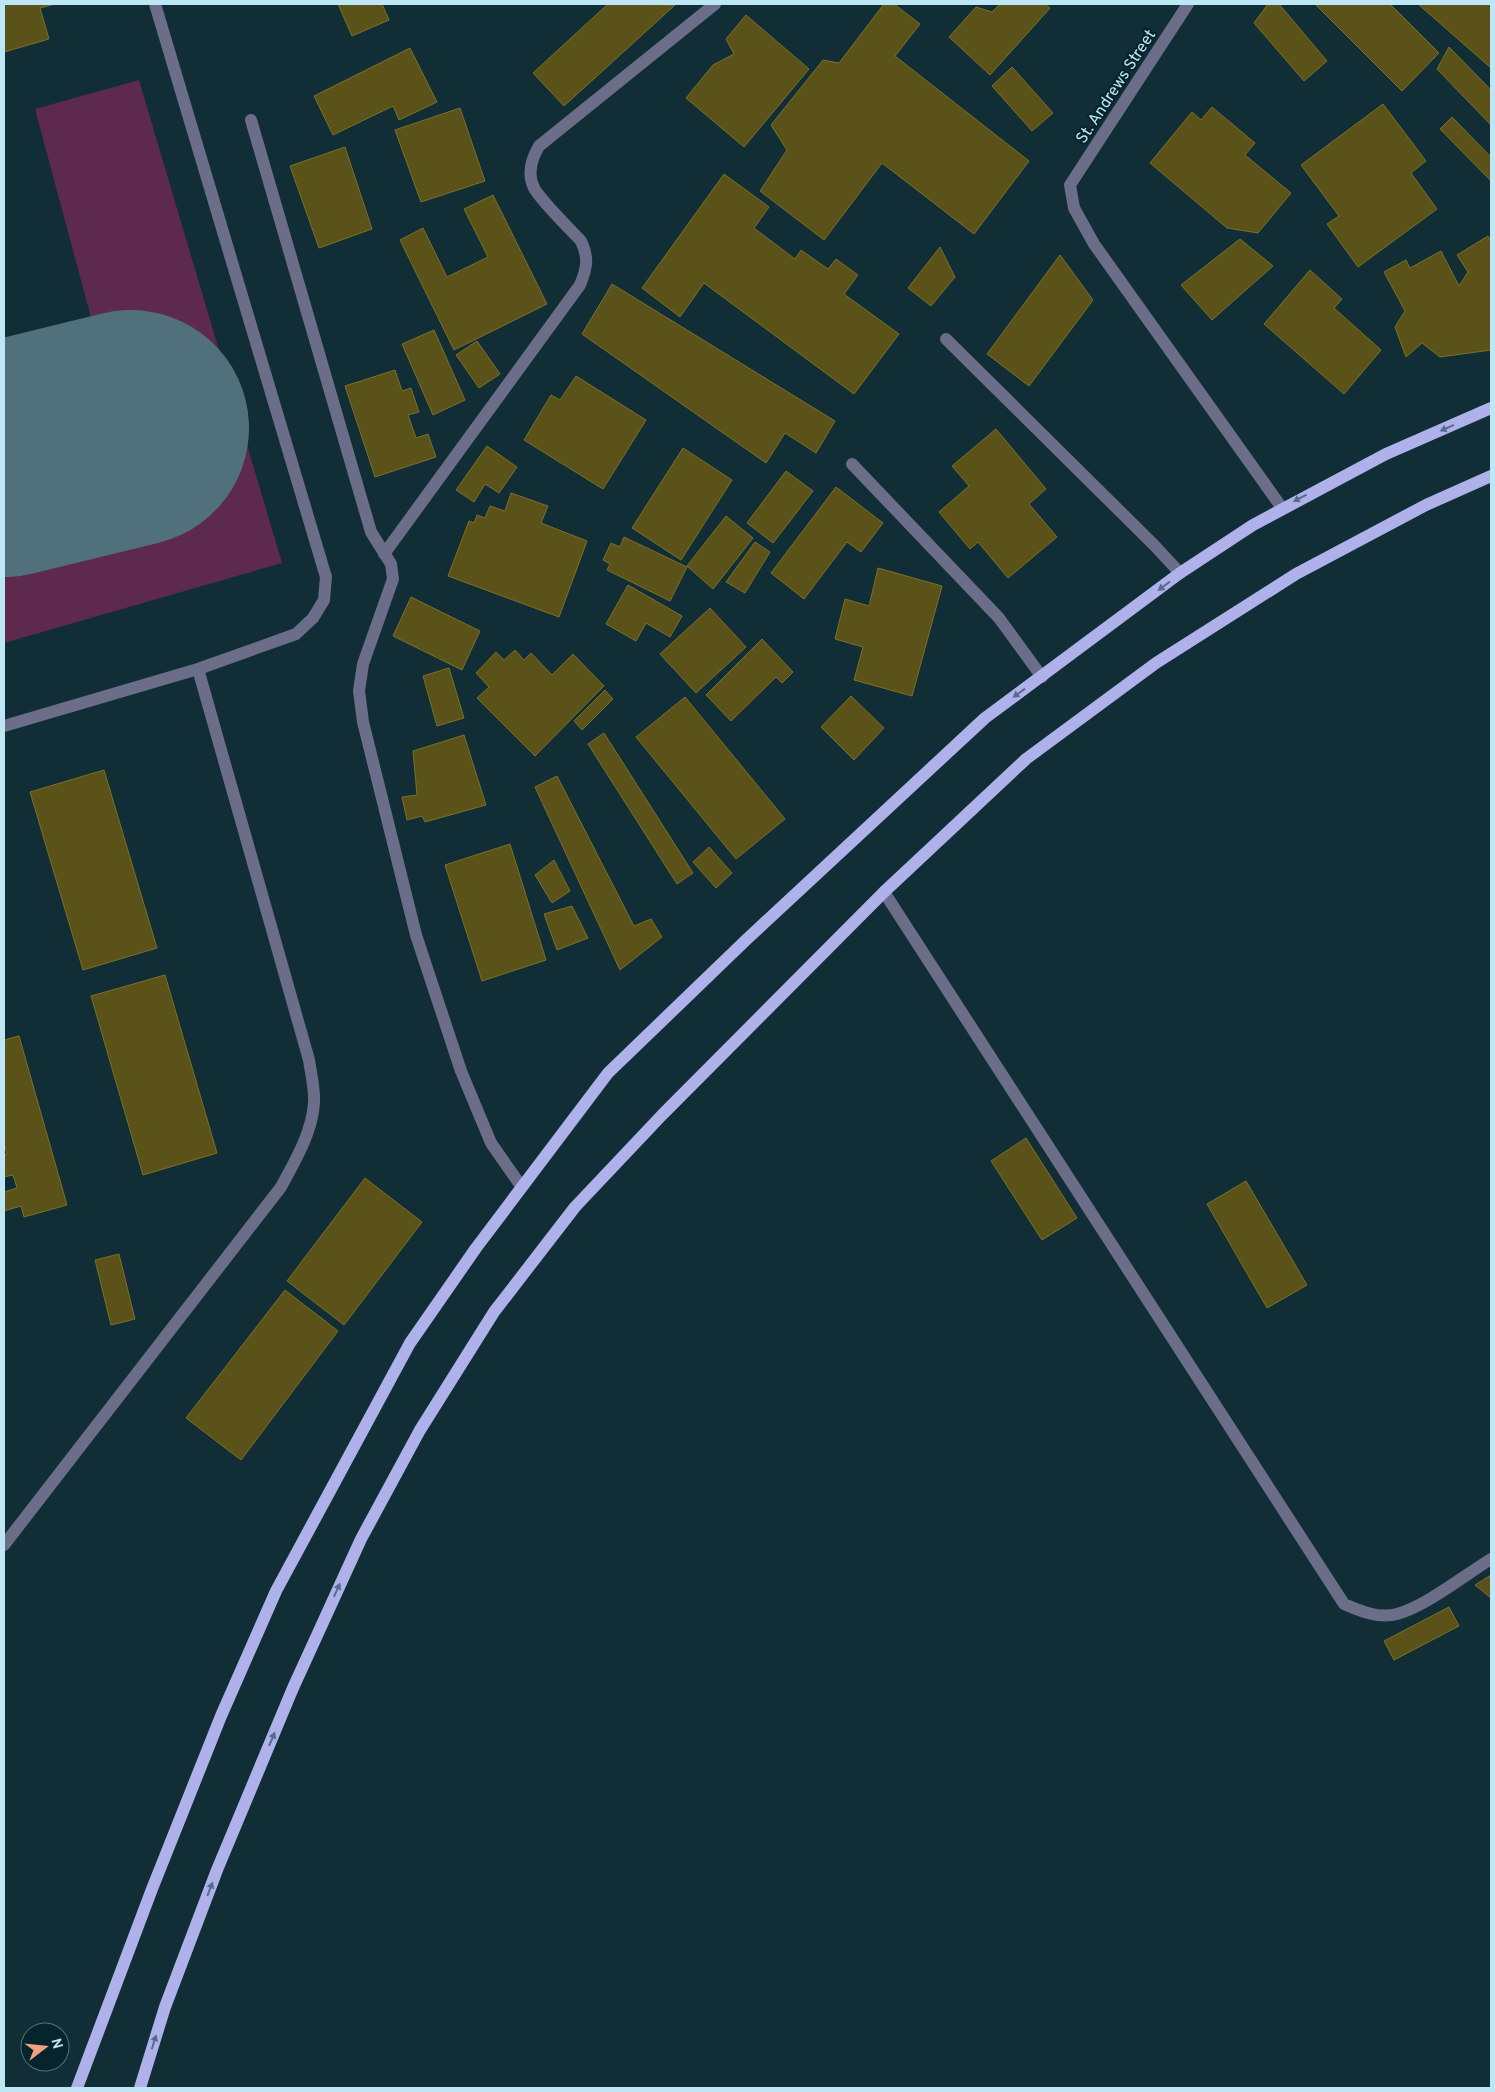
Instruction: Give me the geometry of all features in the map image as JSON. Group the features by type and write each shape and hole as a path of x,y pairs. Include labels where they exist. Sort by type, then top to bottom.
{"main road":[{"path":"77,2088 152,1888 221,1716 276,1591 410,1344 521,1186 608,1073 746,940 985,718 1180,574 1282,508 1386,454 1491,408"},
{"path":"140,2088 165,2007 217,1870 293,1688 361,1539 426,1422 494,1312 575,1207 662,1115 884,892 1026,759 1156,663 1296,574 1426,505 1491,476"}],"street":[{"path":"4,726 198,669 296,634 313,618 324,600 326,577 155,4"},
{"path":"384,554 580,285 587,267 586,252 581,241 534,187 530,169 533,156 539,146 715,4"},
{"name":"St. Andrews Street","path":"1188,4 1070,185 1074,208 1094,244 1282,508"},
{"path":"250,120 371,532 391,564 393,579 363,664 359,691 363,722 416,935 461,1071 491,1144 521,1186"},
{"path":"946,339 1154,544 1180,574"},
{"path":"852,464 999,618 1042,676"},
{"path":"4,1545 281,1187 304,1142 311,1119 314,1103 309,1060 198,669"},
{"path":"884,892 1344,1604 1366,1614 1396,1615 1427,1599 1491,1559"}],"shaded area":[{"path":"139,80 282,563 4,643 4,523 179,481 150,370 108,381 35,109"}],"building":[{"path":"4,4 55,4 40,8 49,39 4,52"},
{"path":"338,4 382,4 389,20 352,36"},
{"path":"608,4 675,5 564,106 533,73"},
{"path":"884,4 894,4 920,24 895,56 1029,161 974,234 882,163 824,240 760,191 787,150 771,125 823,60 839,63"},
{"path":"1000,4 1045,4 1050,8 990,75 949,37 976,7 992,12"},
{"path":"1268,4 1279,4 1327,61 1304,81 1254,23"},
{"path":"1315,4 1390,4 1439,53 1402,91"},
{"path":"1418,4 1491,4 1491,68"},
{"path":"746,15 809,69 744,147 686,98 713,65 734,54 726,39"},
{"path":"1449,47 1491,90 1491,125 1437,69"},
{"path":"410,48 437,102 399,120 393,106 333,135 314,96"},
{"path":"1012,67 1053,113 1032,131 992,86"},
{"path":"1383,104 1426,161 1411,173 1437,209 1358,267 1327,224 1339,216 1301,165"},
{"path":"1212,107 1255,143 1245,155 1291,193 1258,233 1227,228 1150,163 1192,112 1201,120"},
{"path":"460,108 485,181 421,202 395,130"},
{"path":"1452,117 1491,157 1491,181 1440,129"},
{"path":"345,147 372,229 319,248 290,166"},
{"path":"724,174 769,207 754,228 795,259 801,250 828,269 836,259 858,275 844,294 899,334 854,394 704,283 680,317 642,288"},
{"path":"493,195 547,304 454,350 400,240 423,228 447,277 488,257 464,209"},
{"path":"1488,236 1491,241 1491,350 1440,357 1422,343 1406,357 1395,327 1405,311 1384,272 1406,260 1410,268 1441,251 1459,286 1468,272 1457,255"},
{"path":"1240,239 1273,266 1212,320 1181,285"},
{"path":"940,247 955,277 931,306 908,288"},
{"path":"1060,255 1093,300 1029,386 987,354"},
{"path":"1310,270 1342,299 1334,308 1381,350 1344,394 1264,324"},
{"path":"612,284 835,421 816,453 785,433 766,463 582,334"},
{"path":"434,330 465,400 433,415 402,344"},
{"path":"477,341 500,374 479,388 456,355"},
{"path":"395,370 402,391 411,388 419,412 408,415 416,438 428,434 436,457 375,477 345,386"},
{"path":"576,376 646,420 603,489 524,440 551,395 560,400"},
{"path":"996,429 1046,489 1029,504 1057,537 1008,578 978,542 970,549 939,512 969,486 952,466"},
{"path":"487,446 517,467 499,493 485,484 474,502 456,490"},
{"path":"683,448 732,480 681,560 632,528"},
{"path":"786,471 813,491 773,543 747,523"},
{"path":"836,487 883,523 861,552 847,542 804,599 771,573"},
{"path":"511,493 548,506 541,523 587,541 559,617 448,576 469,521 474,523 477,515 485,518 490,506 505,511"},
{"path":"726,516 753,538 713,589 687,566"},
{"path":"624,537 687,567 670,601 607,570 610,564 603,560 611,543 620,547"},
{"path":"755,542 770,552 745,593 726,582"},
{"path":"878,568 942,586 912,696 854,680 863,647 835,639 845,599 869,606"},
{"path":"628,585 682,616 670,637 646,623 636,641 606,624"},
{"path":"411,597 480,631 462,670 393,636"},
{"path":"710,608 746,647 696,693 660,654"},
{"path":"762,639 793,672 782,683 776,677 731,721 706,695"},
{"path":"515,650 524,660 531,653 552,675 573,654 604,686 535,756 477,698 489,687 476,673 496,652 504,660"},
{"path":"449,668 464,718 437,726 423,676"},
{"path":"605,690 613,699 582,730 574,721"},
{"path":"851,696 884,728 854,760 821,727"},
{"path":"685,697 785,819 736,859 636,737"},
{"path":"604,733 693,873 677,884 588,744"},
{"path":"464,735 486,805 425,822 422,816 407,820 402,797 417,795 413,751"},
{"path":"104,770 157,948 83,970 30,792"},
{"path":"557,776 634,926 651,919 662,937 620,970 535,787"},
{"path":"510,844 546,960 482,981 445,865"},
{"path":"709,847 732,873 716,888 693,862"},
{"path":"554,860 570,891 552,903 535,875"},
{"path":"572,906 588,938 557,950 544,914"},
{"path":"165,975 217,1153 143,1175 91,996"},
{"path":"19,1036 67,1205 24,1217 21,1206 4,1211 4,1192 17,1188 13,1175 4,1177 4,1155 7,1154 4,1143 4,1040"},
{"path":"1026,1138 1077,1218 1042,1240 991,1161"},
{"path":"365,1178 422,1222 344,1325 287,1281"},
{"path":"1246,1181 1307,1285 1267,1308 1207,1204"},
{"path":"119,1254 135,1319 111,1325 95,1260"},
{"path":"285,1290 338,1331 241,1460 186,1418"},
{"path":"1491,1575 1491,1598 1475,1585"},
{"path":"1449,1607 1459,1626 1394,1660 1384,1641"}],"runway":[{"path":"4,459 131,428"}]}
